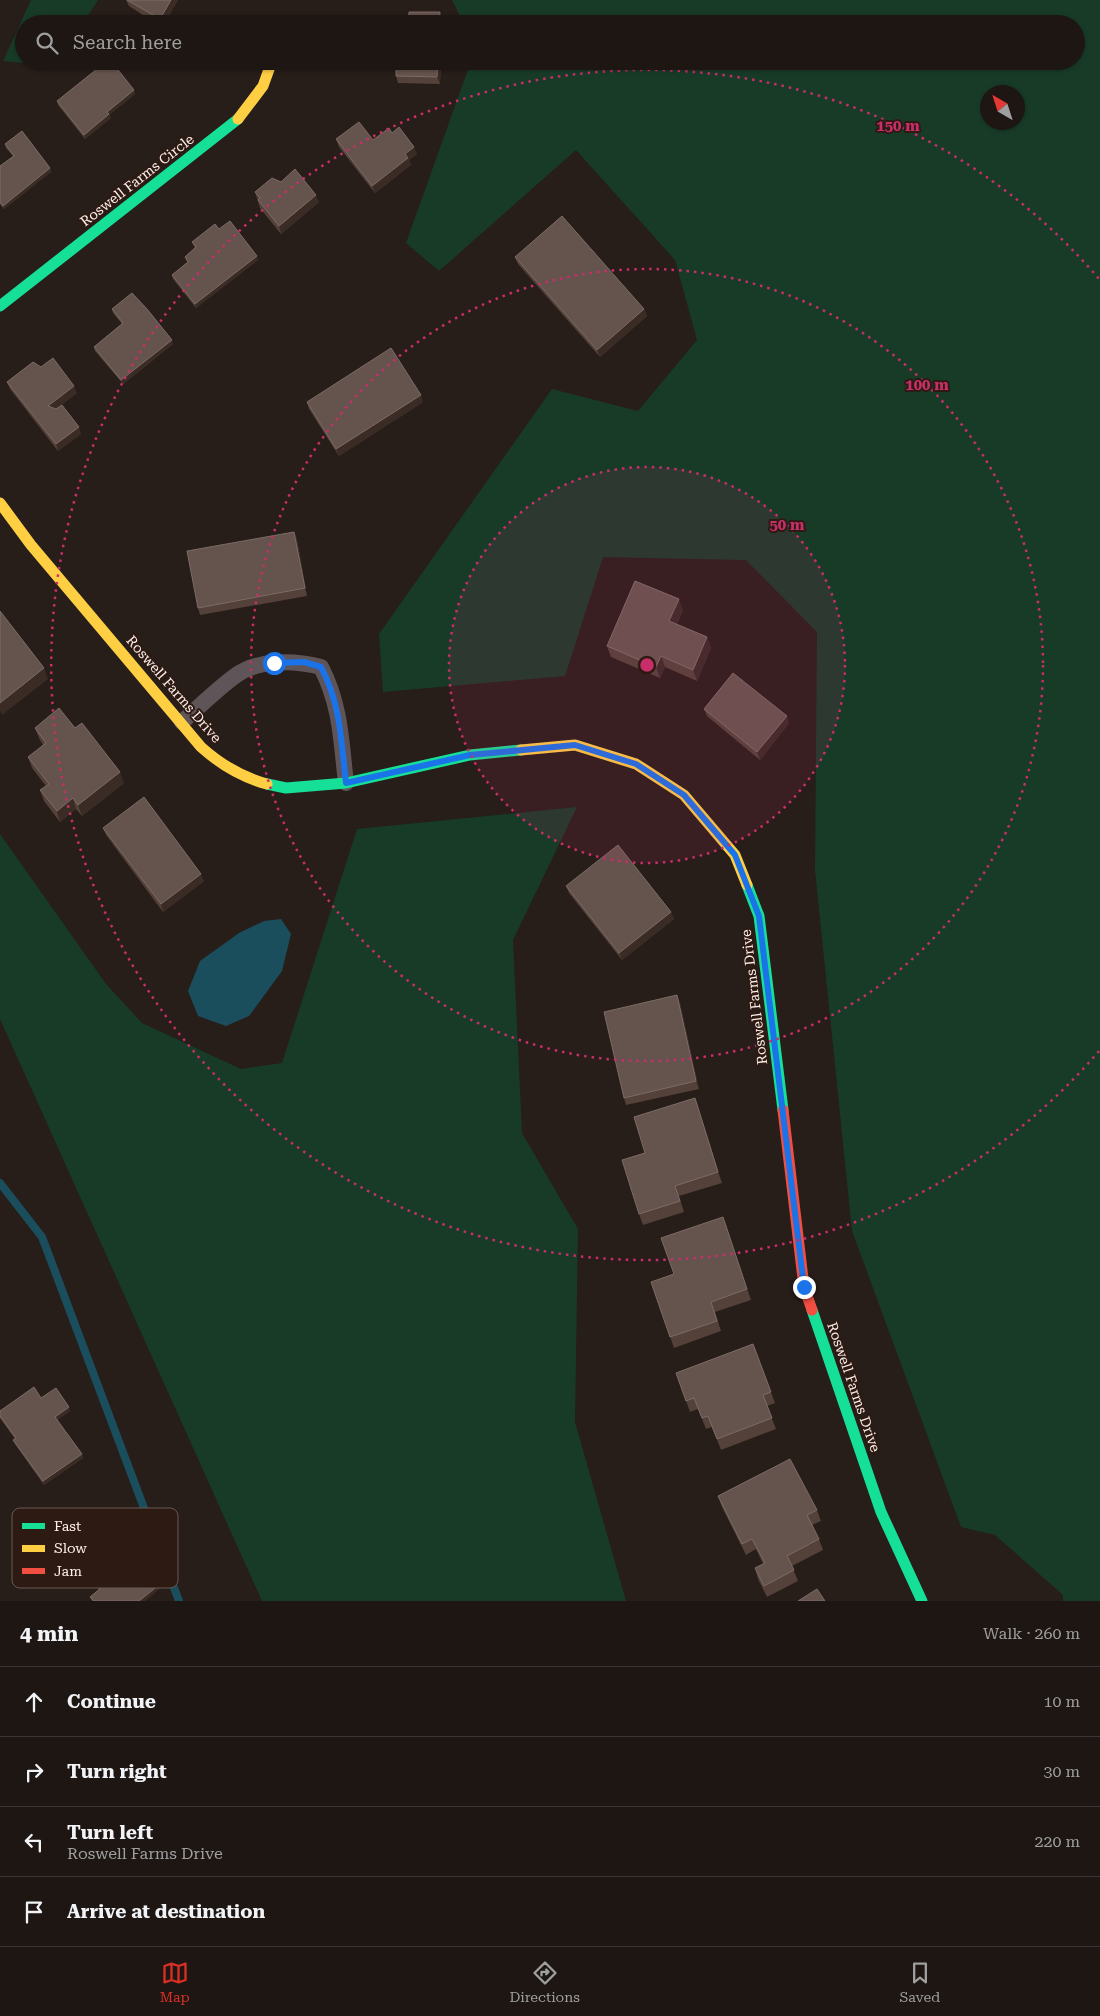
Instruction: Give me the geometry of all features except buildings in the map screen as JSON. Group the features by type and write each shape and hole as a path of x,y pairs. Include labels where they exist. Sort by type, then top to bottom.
{"street":[{"name":"Roswell Farms Circle","path":"0,306 236,121 263,86 269,70"},
{"name":"Roswell Farms Drive","path":"0,503 31,545 182,722 201,747 219,762 252,780 286,788 346,783 470,755 575,745 636,764 684,795 735,855 759,916 804,1287 881,1512 922,1601"}],"lane":[{"path":"182,722 236,675 274,663 304,662 321,667 329,682 337,707 346,783"}],"green space":[{"path":"31,0 98,0 88,15 24,15"},
{"path":"452,0 1100,0 1100,1601 1063,1601 1063,1595 995,1535 961,1527 852,1231 815,870 817,632 746,560 603,557 565,676 383,692 379,634 552,389 638,411 697,340 675,260 576,150 439,271 406,243 468,70 1085,70 1085,15 460,15"},
{"path":"15,35 15,62 3,61"},
{"path":"577,807 513,940 522,1133 578,1229 575,1422 626,1601 262,1601 0,1019 0,834 106,984 142,1023 241,1069 282,1063 357,829"}],"water":[{"path":"281,919 291,934 282,971 249,1016 226,1026 198,1016 188,991 200,961 239,933 264,921"}],"waterway":[{"path":"0,1183 42,1237 144,1508"},
{"path":"174,1588 179,1601"}],"traffic: fast":[{"path":"0,306 238,119"},
{"path":"267,784 286,788 346,783 470,755 521,750"},
{"path":"747,885 759,916 783,1110"},
{"path":"812,1310 881,1512 922,1601"}],"traffic: slow":[{"path":"238,119 263,86 269,70"},
{"path":"0,503 31,545 201,747 231,769 248,778 267,784"},
{"path":"521,750 575,745 636,764 684,795 735,855 747,885"}],"traffic: jam":[{"path":"783,1110 804,1287 812,1310"}],"route":[{"path":"274,663 304,662 321,667 329,682 337,707 346,783 470,755 575,745 636,764 684,795 735,855 759,916 804,1287"}]}
